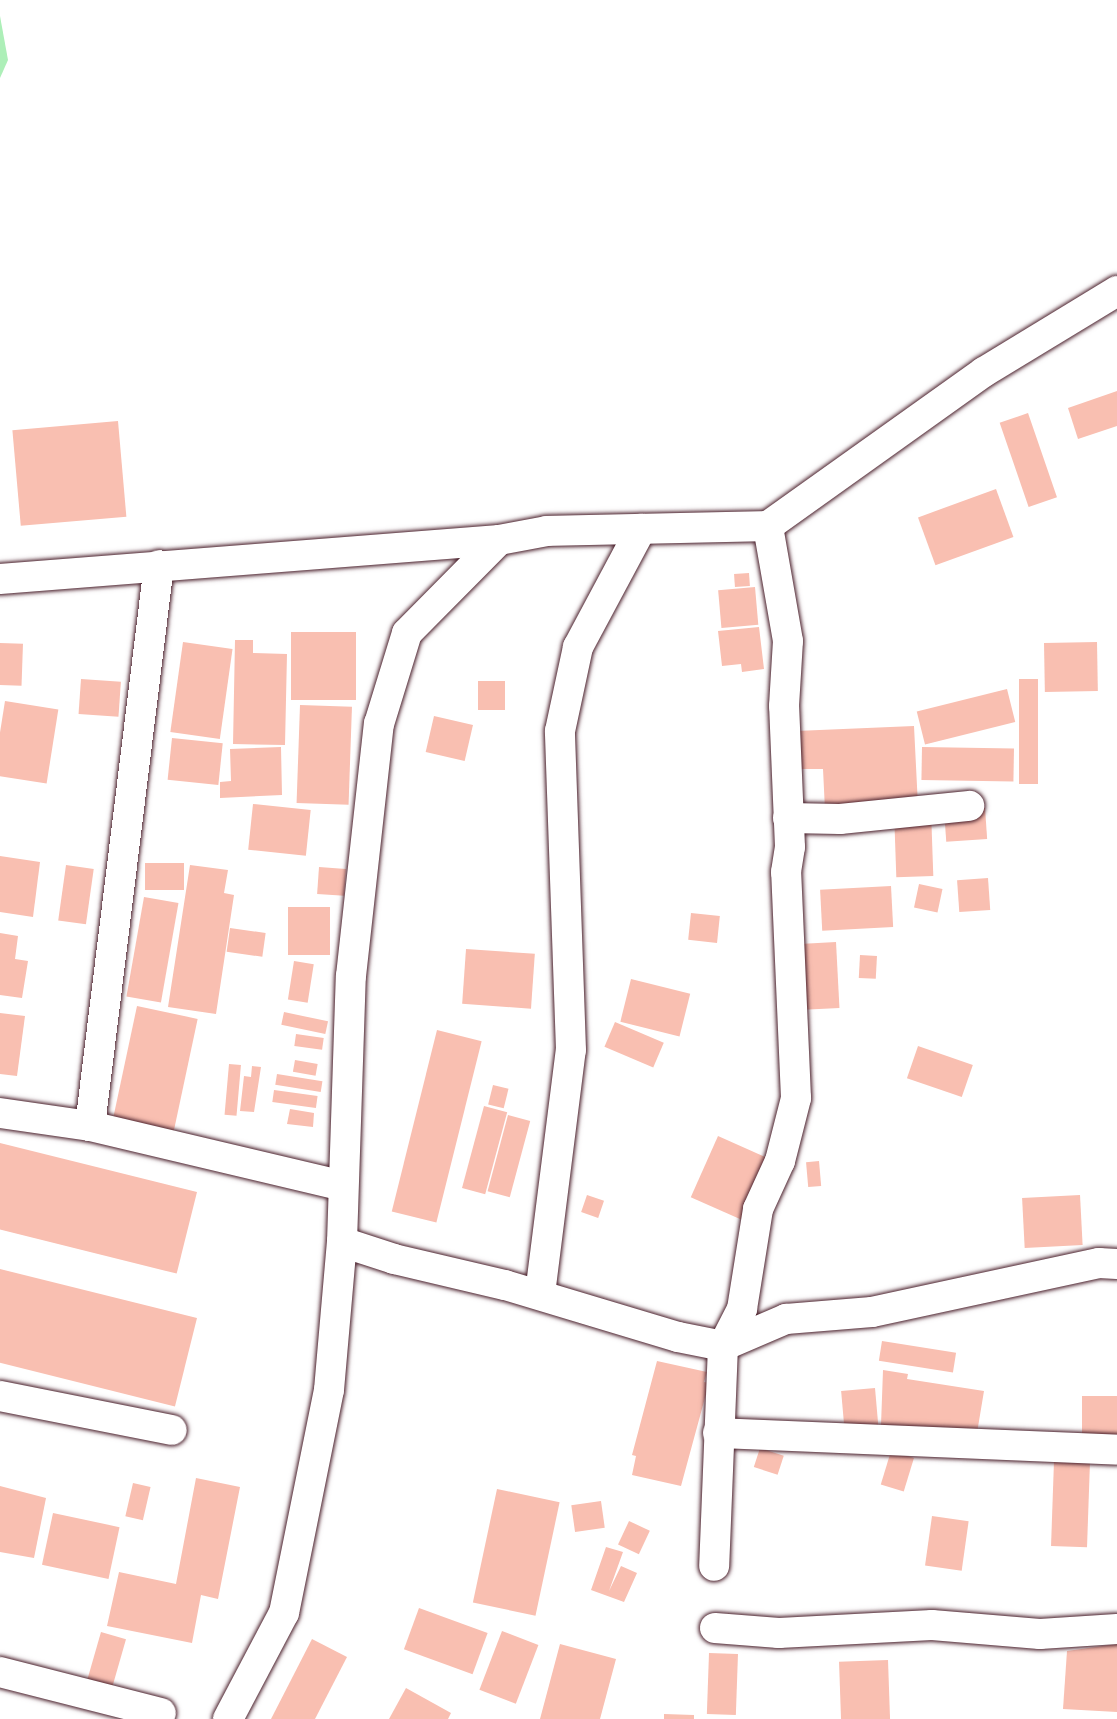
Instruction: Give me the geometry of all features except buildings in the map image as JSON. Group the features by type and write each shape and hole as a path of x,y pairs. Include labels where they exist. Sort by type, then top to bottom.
{"street":[{"path":"0,579 499,540 547,531 768,526 984,372 1117,291"},
{"path":"714,1566 723,1346 742,1309 758,1209 780,1161 796,1098 786,872 789,818 784,706 788,641 768,526"},
{"path":"540,1294 572,1050 560,731 578,646 641,529"},
{"path":"228,1719 284,1613 329,1390 342,1242 351,976 380,724 407,633 499,540"},
{"path":"90,1126 159,565"},
{"path":"789,818 840,819 969,806"},
{"path":"0,1113 90,1126 343,1186"},
{"path":"342,1242 394,1259 540,1294 678,1337 723,1346 786,1319 872,1312 1098,1263 1117,1264"},
{"path":"0,1396 172,1430"},
{"path":"718,1433 1117,1450"},
{"path":"715,1629 779,1633 932,1625 1040,1634 1117,1629"},
{"path":"0,1672 161,1713"}],"green space":[{"path":"0,16 8,60 0,78"}]}
